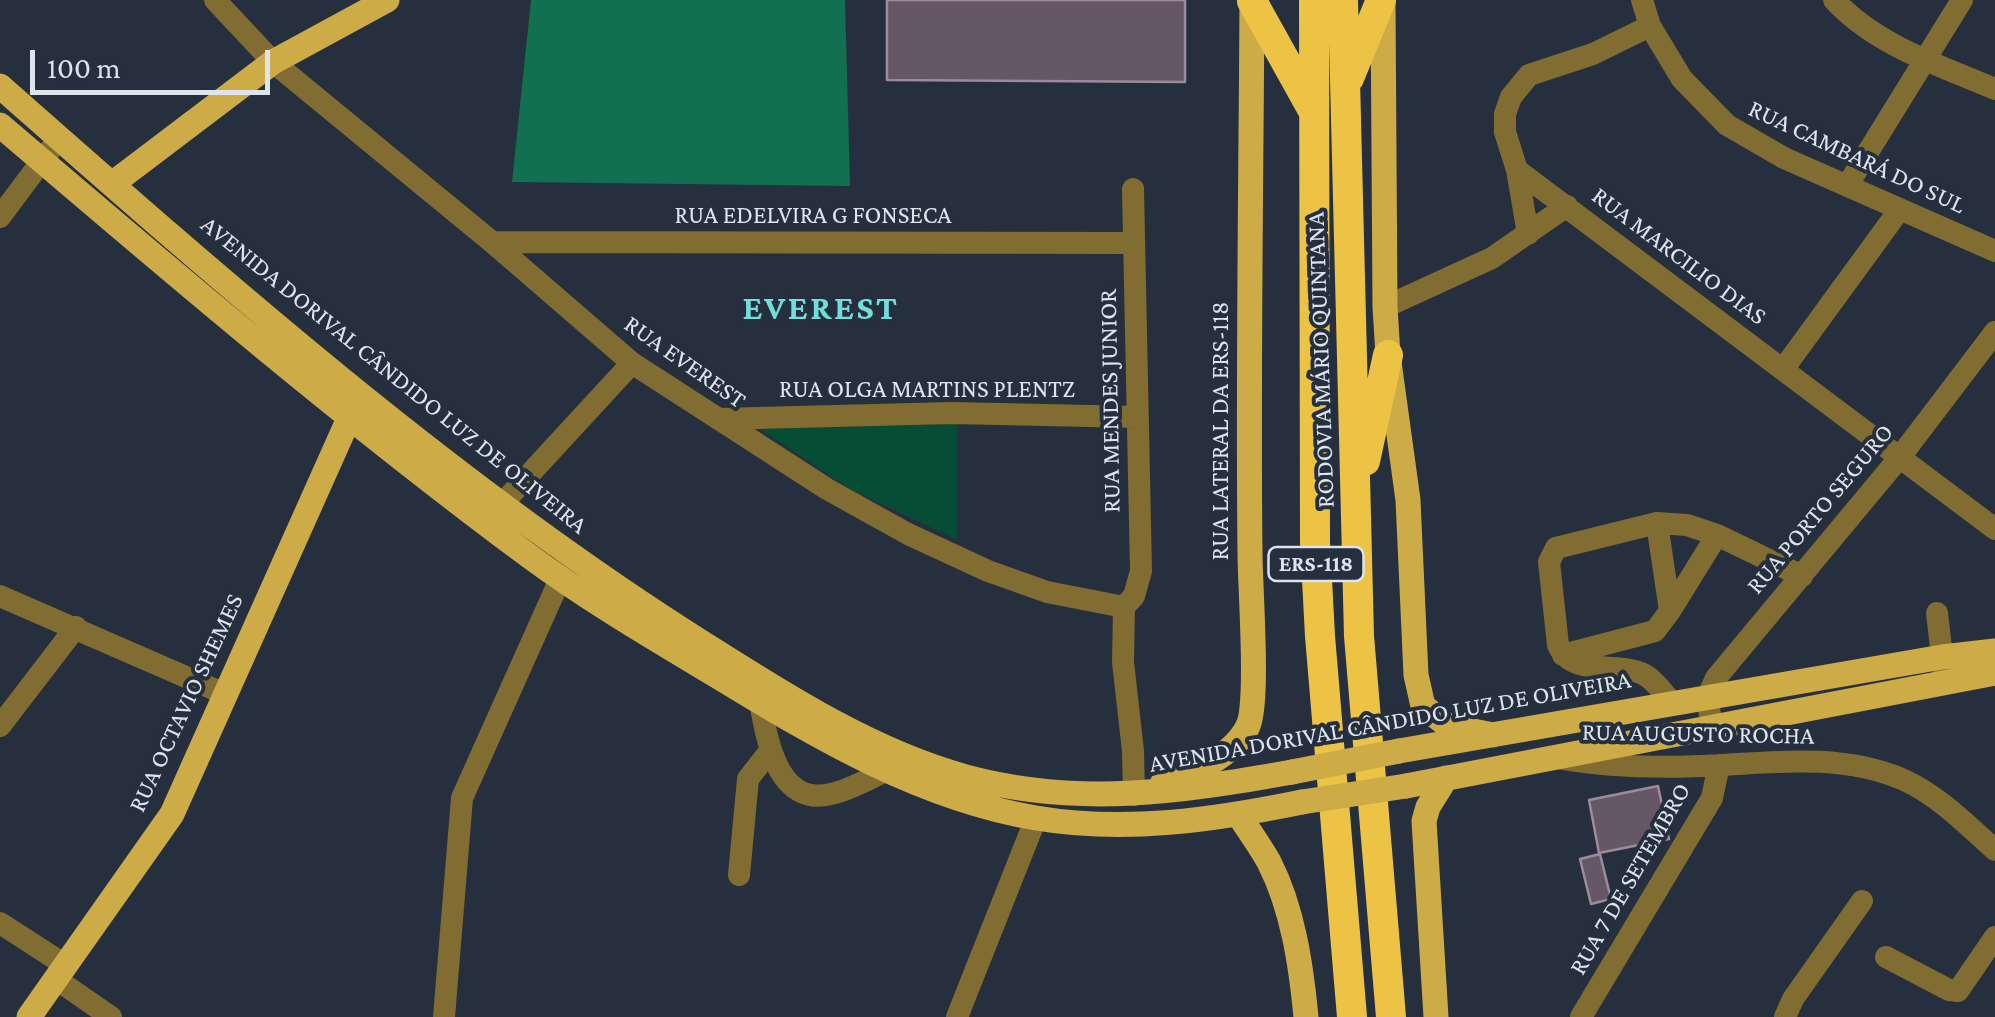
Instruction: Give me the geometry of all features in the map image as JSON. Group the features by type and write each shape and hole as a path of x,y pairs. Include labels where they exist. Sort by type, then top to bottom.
{"highway":[{"path":"1252,0 1312,110"},
{"name":"RODOVIA MÁRIO QUINTANA","path":"1314,0 1315,542 1352,1017"},
{"name":"RODOVIA MÁRIO QUINTANA","path":"1343,0 1359,636 1391,1017"},
{"path":"1344,90 1382,0"},
{"path":"1356,503 1388,356"}],"main road":[{"path":"112,184 273,62 387,0"},
{"name":"RUA LATERAL DA ERS-118","path":"1134,794 1206,765 1230,748 1249,725 1253,690 1249,490 1252,0"},
{"path":"1382,0 1385,307 1408,500 1416,674 1423,706 1448,726 1493,735"},
{"name":"AVENIDA DORIVAL CÂNDIDO LUZ DE OLIVEIRA","path":"0,86 358,407 561,578 823,740 960,799 1036,818 1116,825 1191,823 1712,726 1943,669 1995,651"},
{"name":"AVENIDA DORIVAL CÂNDIDO LUZ DE OLIVEIRA","path":"0,125 42,162 358,407 502,503 644,606 859,734 912,759 966,777 1046,793 1187,791 1708,698 1943,669 1995,674"},
{"name":"RUA OCTAVIO SHEMES","path":"30,1017 172,814 358,407"},
{"path":"1436,1017 1424,821 1446,778"},
{"path":"1239,815 1270,864 1290,916 1306,1017"}],"street":[{"name":"RUA EVEREST","path":"215,0 273,62 632,363 827,489 908,534 988,571 1047,592 1124,607"},
{"name":"RUA CAMBARÁ DO SUL","path":"1642,0 1650,26 1682,78 1727,125 1784,158 1995,251"},
{"path":"1834,0 1852,19 1886,41 1995,89"},
{"path":"1847,186 1962,0"},
{"path":"1528,234 1517,170 1505,132 1505,114 1519,85 1544,68 1593,54 1650,26"},
{"path":"0,217 59,138"},
{"name":"RUA MARCILIO DIAS","path":"1517,170 1995,529"},
{"name":"RUA MENDES JUNIOR","path":"1133,190 1140,571 1134,596 1124,607 1124,662 1134,794"},
{"path":"1385,307 1458,276 1568,206"},
{"path":"1784,368 1900,209"},
{"name":"RUA EDELVIRA G FONSECA","path":"492,242 1134,243"},
{"name":"RUA PORTO SEGURO","path":"1708,698 1731,659 1900,457 1995,332"},
{"path":"502,503 632,363"},
{"name":"RUA OLGA MARTINS PLENTZ","path":"718,420 952,413 1138,417"},
{"path":"1673,704 1649,677 1581,665 1563,655 1556,628 1551,555 1564,544 1657,523 1687,525 1718,535 1802,576"},
{"path":"1657,523 1670,611"},
{"path":"1563,655 1654,630 1718,535"},
{"path":"444,1017 462,798 561,578"},
{"path":"0,596 225,694"},
{"path":"1937,613 1943,669"},
{"path":"0,726 76,627"},
{"path":"1708,698 1712,726"},
{"path":"760,702 769,752 789,784 807,795 829,795 888,770"},
{"path":"740,875 748,779 769,752"},
{"name":"RUA AUGUSTO ROCHA","path":"1555,757 1594,764 1719,765 1809,760 1903,780 1937,800 1995,850"},
{"name":"RUA 7 DE SETEMBRO","path":"1581,1017 1712,798 1719,765"},
{"path":"957,1017 1036,818"},
{"path":"1784,1017 1862,900"},
{"path":"0,922 111,1017"},
{"path":"1886,957 1958,991 1995,937"}],"green space":[{"path":"531,0 845,0 850,186 512,182"},
{"path":"957,424 957,540 850,489 760,429"}],"building":[{"path":"887,0 1185,0 1185,82 887,80"},
{"path":"1658,786 1669,839 1599,853 1589,800"},
{"path":"1600,854 1611,899 1591,904 1580,859"}],"district":[{"name":"EVEREST","path":"821,308"}]}
